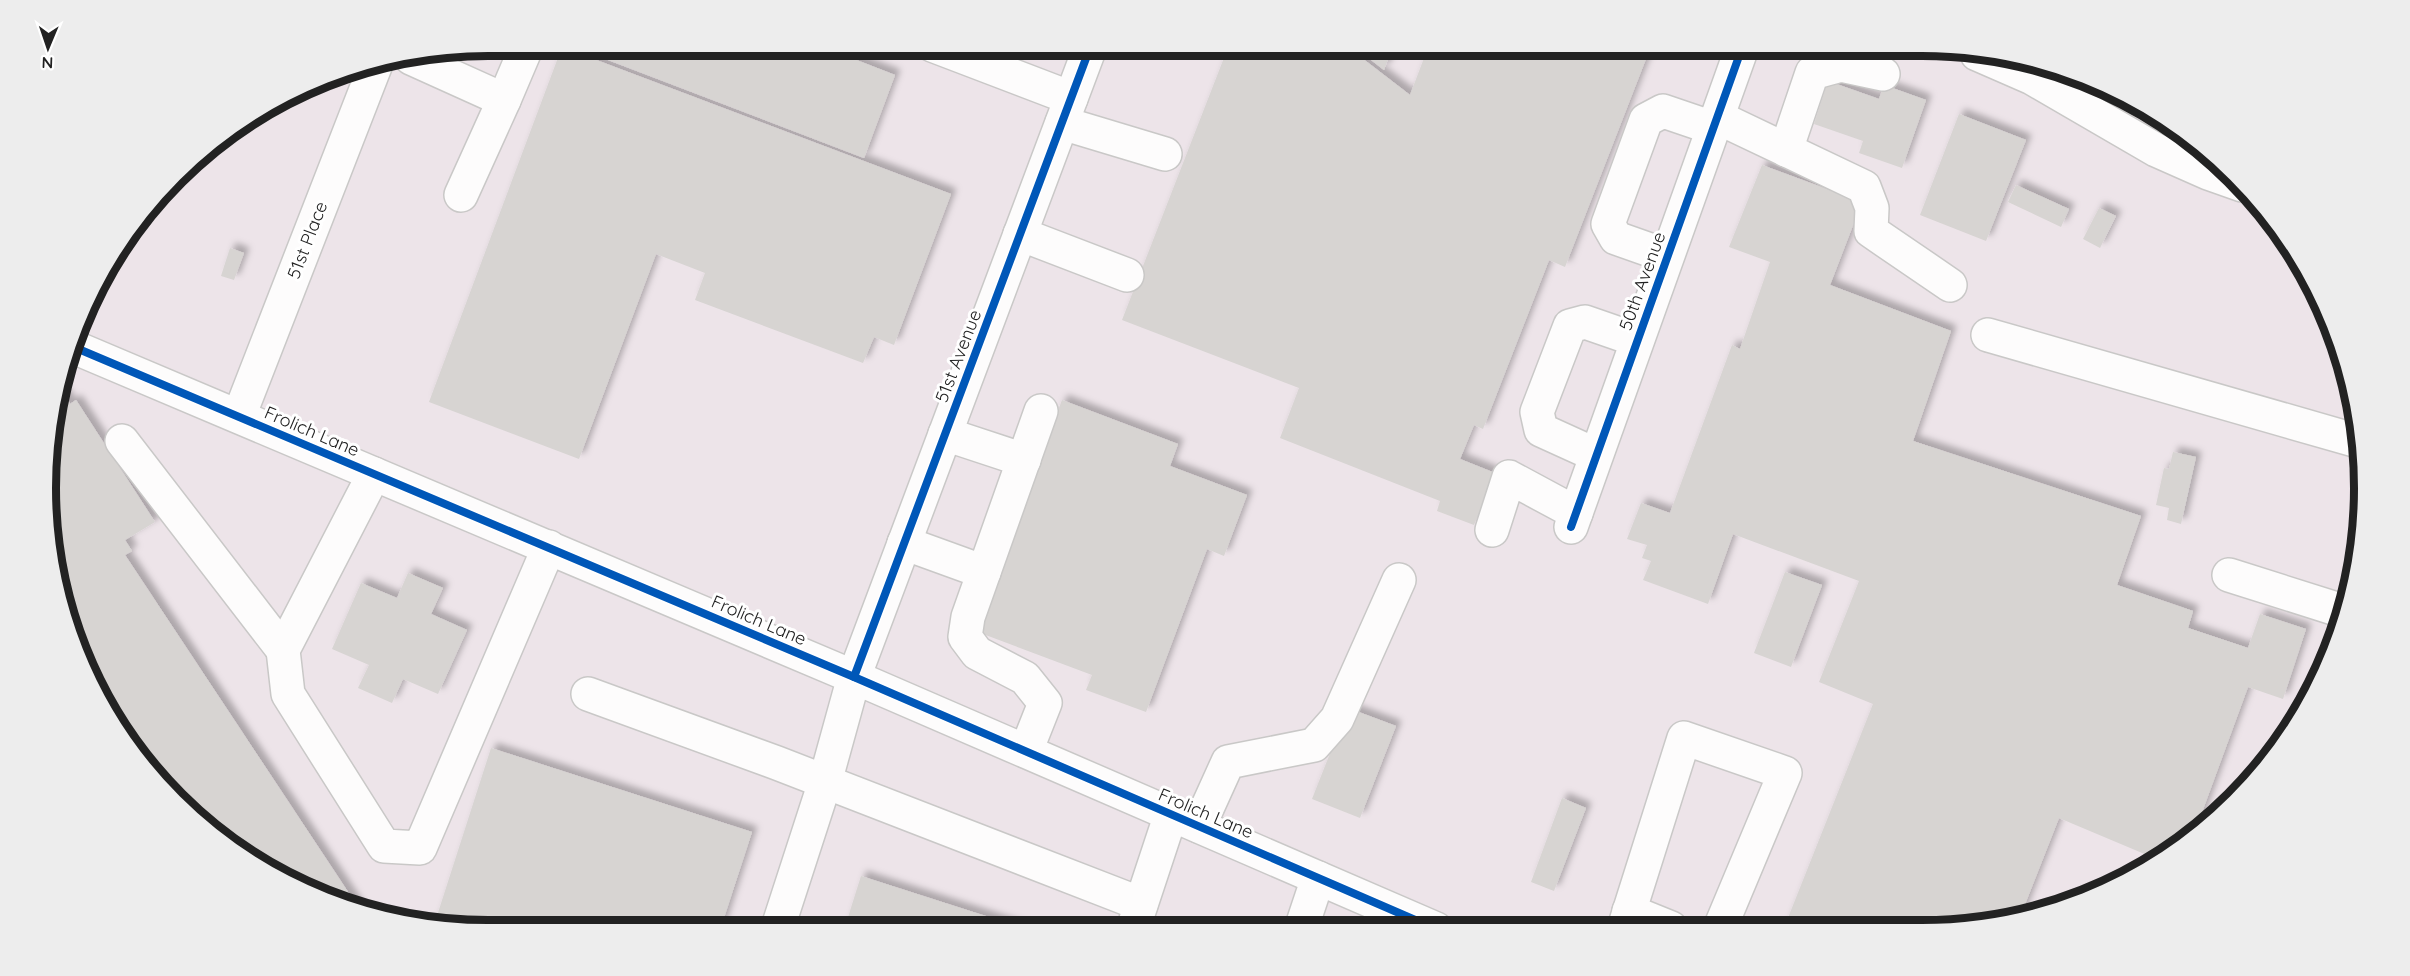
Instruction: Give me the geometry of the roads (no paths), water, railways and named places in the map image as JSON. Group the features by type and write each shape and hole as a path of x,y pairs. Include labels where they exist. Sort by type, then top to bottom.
{"street":[{"path":"461,195 523,56"},
{"path":"955,56 1066,110 1165,154"},
{"name":"51st Avenue","path":"780,920 825,782 854,677 1087,56"},
{"name":"50th Avenue","path":"1492,530 1509,477 1573,520 1739,56"},
{"path":"419,61 504,100"},
{"path":"1996,62 2032,78 2076,87 2131,136 2188,152 2209,165"},
{"path":"1786,150 1812,73 1841,65 1883,74"},
{"name":"51st Place","path":"239,416 373,71"},
{"path":"1667,256 1616,238 1608,224 1646,120 1663,111 1715,123 1786,150 1864,187 1872,208 1870,231 1950,285"},
{"path":"1020,234 1127,276"},
{"path":"1596,455 1541,430 1537,412 1570,326 1585,322 1637,340"},
{"path":"1988,335 2352,439"},
{"name":"Frolich Lane","path":"78,349 854,677 1417,920"},
{"path":"1026,751 1046,703 1025,678 977,653 965,637 968,617 1041,411"},
{"path":"945,434 1024,460"},
{"path":"122,441 283,650 288,694 384,846 420,848 549,548"},
{"path":"283,650 374,474"},
{"path":"904,543 984,573"},
{"path":"2229,575 2337,609"},
{"path":"588,694 825,782 1137,917 1185,820 1228,762 1314,744 1337,719 1399,580"},
{"path":"1627,919 1684,738 1785,773 1723,920"},
{"path":"1304,920 1318,878"}]}
